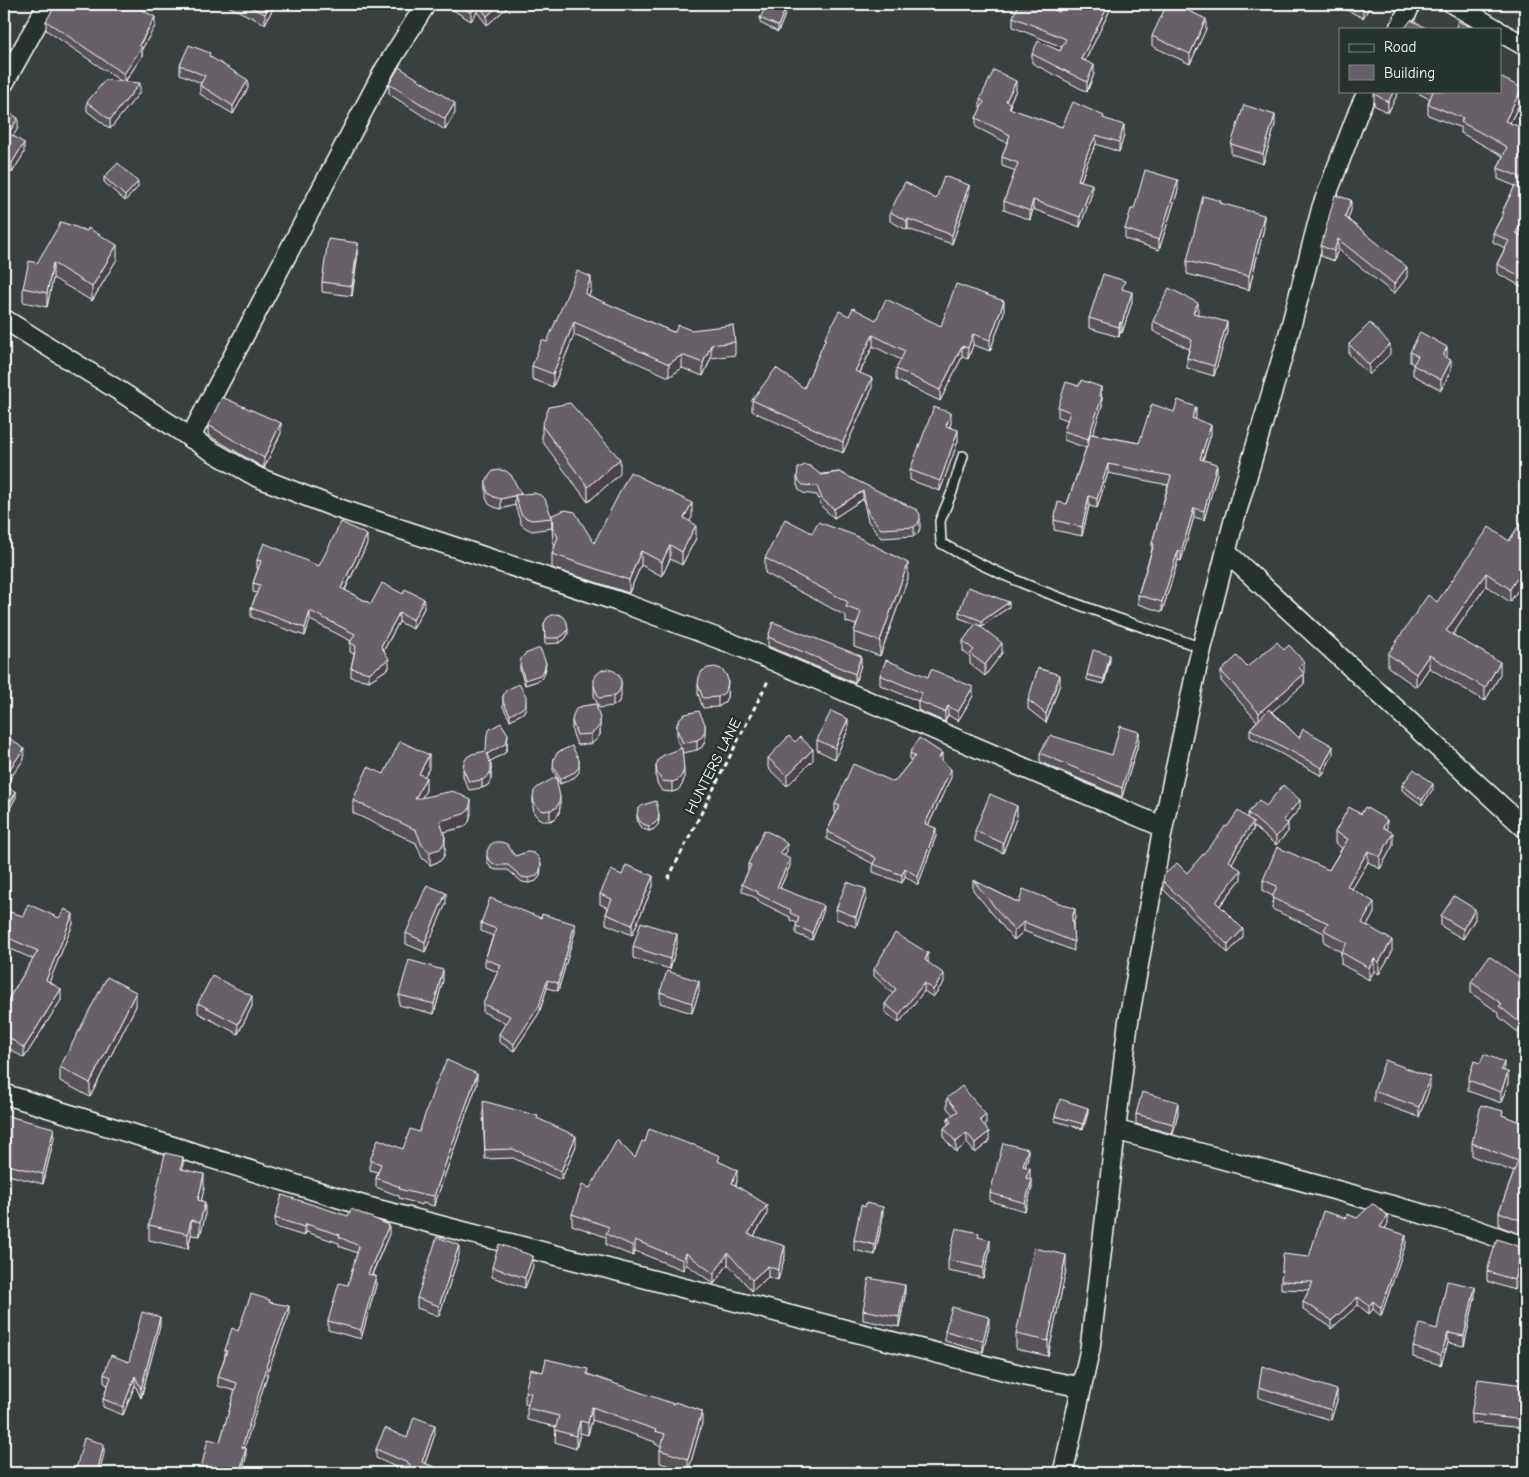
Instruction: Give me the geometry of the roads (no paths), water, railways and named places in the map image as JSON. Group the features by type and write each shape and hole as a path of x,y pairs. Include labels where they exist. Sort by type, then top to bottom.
{"street":[{"path":"4,83 48,4"},
{"path":"190,438 385,69 426,4"},
{"path":"1399,28 1411,4"},
{"path":"1453,4 1494,28"},
{"path":"1502,33 1525,46"},
{"path":"1063,1473 1090,1349 1128,1024 1163,827 1202,648 1226,552 1287,341 1322,207 1368,92"},
{"path":"4,319 121,392 190,438 257,477 334,507 620,602 741,648 1163,827"},
{"path":"1226,552 1525,828"},
{"path":"4,1094 368,1206 1011,1372 1081,1387"},
{"path":"1116,1130 1463,1225 1525,1247"}],"lane":[{"path":"962,456 952,492 940,521 941,543 961,555 1039,590 1202,648"}]}
